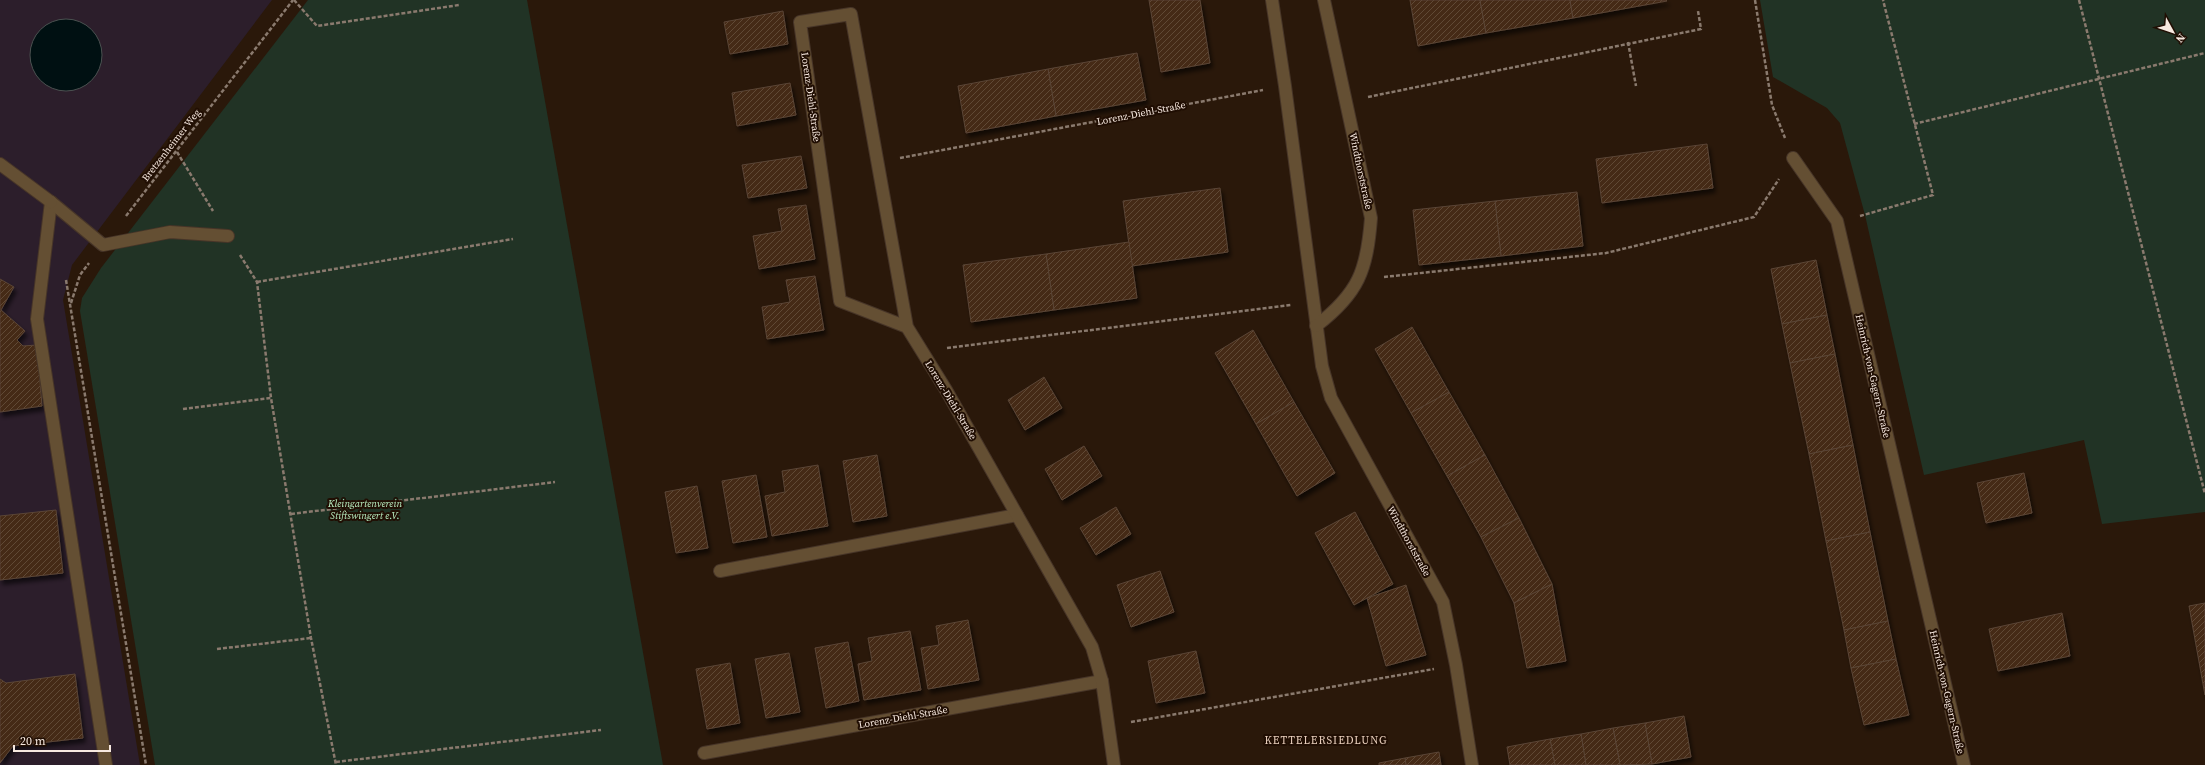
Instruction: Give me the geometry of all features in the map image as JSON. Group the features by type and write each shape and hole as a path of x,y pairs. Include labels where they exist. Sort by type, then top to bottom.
{"street":[{"name":"Windthorststraße","path":"1272,0 1285,86 1322,366 1331,398 1443,602 1456,665 1472,765"},
{"name":"Windthorststraße","path":"1316,326 1335,312 1359,280 1368,252 1371,218 1324,0"},
{"name":"Lorenz-Diehl-Straße","path":"907,327 840,300 800,22 851,14 879,162 907,327 1092,647 1102,680 1107,727 1114,765"},
{"name":"Heinrich-von-Gagern-Straße","path":"1793,158 1837,221 1964,765"},
{"path":"0,164 51,202 103,245 170,232 228,236"},
{"path":"51,202 37,319 106,765"},
{"path":"720,571 1017,515"},
{"name":"Lorenz-Diehl-Straße","path":"704,753 1102,680"}],"path":[{"path":"293,0 317,26 459,5"},
{"name":"Bretzenheimer Weg","path":"146,765 71,304 80,275 177,152 293,0"},
{"path":"1359,280 1606,253 1754,217 1793,158 1772,105 1755,0"},
{"path":"1837,221 1933,195 1883,0"},
{"path":"2079,0 2205,494"},
{"path":"1347,101 1628,42 1701,29 1698,11"},
{"path":"1628,42 1636,86"},
{"path":"1914,124 2205,53"},
{"name":"Lorenz-Diehl-Straße","path":"879,162 1285,86"},
{"path":"177,152 257,282 271,398 311,638 336,764 601,730"},
{"path":"257,282 513,238"},
{"path":"922,351 1314,302"},
{"path":"183,408 271,398"},
{"path":"291,514 555,482"},
{"path":"217,649 311,638"},
{"path":"1107,727 1456,665"}],"shaded area":[{"path":"0,0 272,0 72,265 63,300 140,765 0,765"},
{"path":"59,19 73,19 80,21 92,29 100,41 102,55 100,69 92,81 80,89 73,91 59,91 52,89 40,81 32,69 30,62 30,48 32,41 40,29 52,21"}],"green space":[{"name":"Kleingartenverein Stiftswingert e.V.","path":"308,0 527,0 663,765 155,765 80,311 82,298 101,268"},
{"path":"1760,0 2205,0 2205,512 2102,524 2084,440 1924,475 1865,215 1840,123 1827,108 1773,77"}],"building":[{"path":"1149,0 1200,0 1210,63 1161,72"},
{"path":"1410,0 1480,0 1486,33 1418,46"},
{"path":"1480,0 1570,0 1573,18 1486,33"},
{"path":"1570,0 1666,0 1667,1 1573,18"},
{"path":"783,11 788,44 730,54 724,22"},
{"path":"1137,53 1146,100 1056,116 1048,69"},
{"path":"1048,69 1056,116 966,133 958,86"},
{"path":"790,83 796,115 737,126 732,93"},
{"path":"1707,144 1713,188 1602,203 1596,159"},
{"path":"801,156 807,188 748,198 742,165"},
{"path":"1220,188 1228,252 1132,266 1123,201"},
{"path":"1577,192 1583,246 1501,256 1495,201"},
{"path":"1495,201 1501,256 1419,265 1413,210"},
{"path":"806,205 815,259 759,269 753,236 782,231 778,209"},
{"path":"1129,242 1137,298 1054,310 1046,254"},
{"path":"1046,254 1054,310 971,322 963,265"},
{"path":"1816,260 1827,315 1782,324 1771,269"},
{"path":"815,276 824,330 767,339 762,307 790,302 786,280"},
{"path":"0,279 14,287 1,310 25,331 17,340 23,346 37,345 42,406 0,412"},
{"path":"1827,315 1835,354 1790,363 1782,324"},
{"path":"1412,327 1449,392 1411,413 1375,349"},
{"path":"1253,330 1294,402 1256,424 1215,353"},
{"path":"1835,354 1853,445 1809,454 1790,363"},
{"path":"1044,377 1062,408 1025,430 1008,400"},
{"path":"1449,392 1485,455 1447,476 1411,413"},
{"path":"1294,402 1335,473 1297,496 1256,424"},
{"path":"1853,445 1870,532 1826,541 1809,454"},
{"path":"1084,446 1102,476 1062,500 1045,469"},
{"path":"877,455 887,516 853,522 843,461"},
{"path":"1485,455 1519,518 1481,537 1447,476"},
{"path":"818,465 828,526 772,536 765,496 785,492 782,471"},
{"path":"2024,473 2032,513 1986,523 1977,483"},
{"path":"756,475 767,537 733,543 722,481"},
{"path":"697,486 708,548 676,553 665,492"},
{"path":"1116,507 1131,534 1096,555 1080,528"},
{"path":"56,510 63,573 0,580 0,516"},
{"path":"1355,512 1393,584 1354,605 1315,533"},
{"path":"1519,518 1552,584 1514,603 1481,537"},
{"path":"1870,532 1888,621 1844,630 1826,541"},
{"path":"1160,571 1174,612 1131,627 1117,585"},
{"path":"1552,584 1566,661 1527,668 1514,603"},
{"path":"1406,585 1426,655 1386,666 1367,598"},
{"path":"2205,603 2205,695 2189,606"},
{"path":"2062,613 2070,656 1998,671 1989,629"},
{"path":"968,620 979,680 928,689 921,648 939,645 936,626"},
{"path":"1888,621 1896,659 1851,668 1844,630"},
{"path":"910,631 921,690 864,700 858,664 872,661 868,638"},
{"path":"848,642 859,701 826,708 815,648"},
{"path":"1196,651 1205,693 1156,703 1148,661"},
{"path":"789,653 800,712 766,718 755,659"},
{"path":"1896,659 1909,715 1864,725 1851,668"},
{"path":"730,663 740,723 707,729 696,669"},
{"path":"75,674 83,738 13,746 0,763 0,679 6,683"},
{"path":"1684,716 1691,757 1652,764 1645,723"},
{"path":"1645,723 1652,764 1620,765 1613,728"},
{"path":"1613,728 1620,765 1586,765 1581,734"},
{"path":"1581,734 1586,765 1555,765 1550,739"},
{"path":"1550,739 1555,765 1510,765 1507,747"},
{"path":"1439,752 1441,765 1406,765 1405,758"},
{"path":"1405,758 1406,765 1379,765 1379,763"}],"district":[{"name":"KETTELERSIEDLUNG","path":"1326,740"}]}
